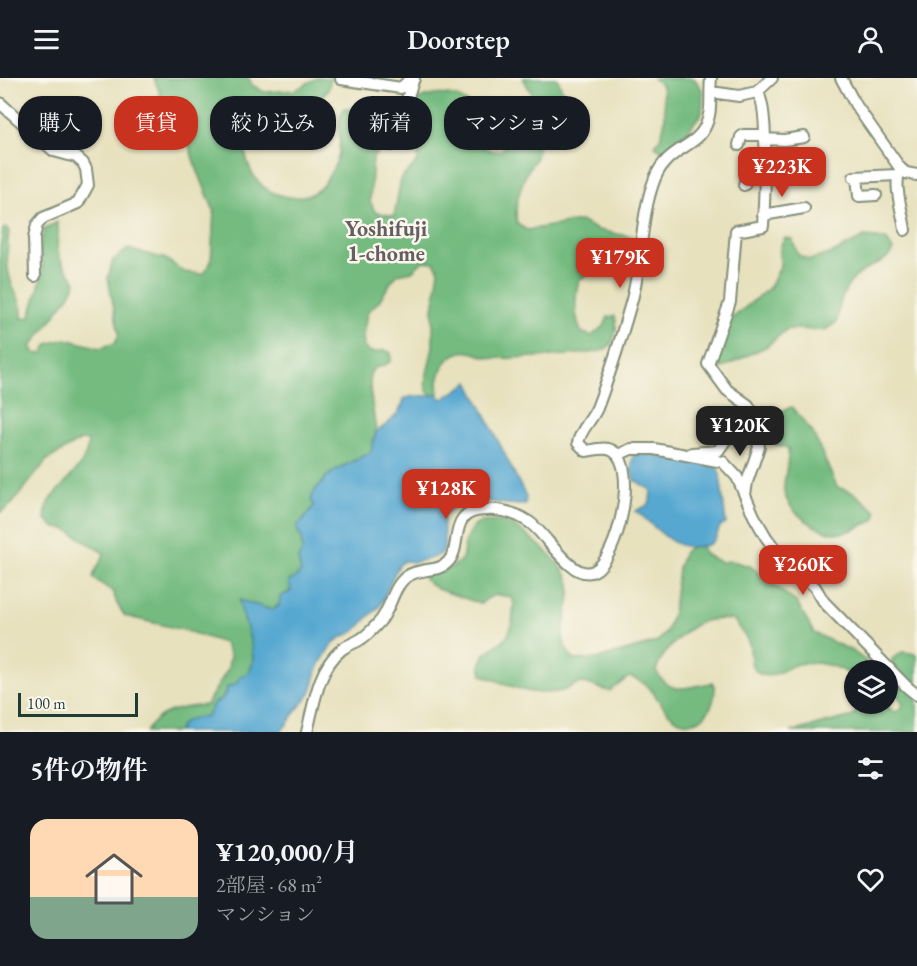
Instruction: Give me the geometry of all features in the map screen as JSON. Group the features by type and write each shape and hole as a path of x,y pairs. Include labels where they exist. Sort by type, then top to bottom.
{"street":[{"path":"341,78 401,88 414,78"},
{"path":"408,96 414,78"},
{"path":"307,732 326,667 344,648 362,639 378,623 405,578 420,570 444,566 450,561 454,554 456,531 464,517 470,513 483,509 515,515 535,527 576,570 590,573 605,560 623,514 625,489 622,468 618,455 605,448 586,451 578,444 579,438 596,410 630,305 640,266 644,218 656,176 669,156 698,136 704,129 708,118 711,78"},
{"path":"711,92 739,96 757,92 772,78"},
{"path":"841,78 899,172 899,202 905,230"},
{"path":"745,495 759,447 752,409 727,390 711,372 708,364 730,302 736,231 763,226 765,172 763,102 757,92"},
{"path":"0,104 54,151 76,157 86,169 88,185 78,203 44,218 38,225 34,238 35,276"},
{"path":"739,145 744,135 784,140 804,137"},
{"path":"744,185 747,174 765,172"},
{"path":"876,195 859,196 855,177 899,172 917,175"},
{"path":"763,215 785,217 804,208"},
{"path":"688,455 718,450 734,428 753,417"},
{"path":"618,455 631,449 654,449 723,462 736,477 754,516 780,556 815,587 824,602 917,695"}],"green space":[{"path":"154,78 249,78 252,85 264,92 296,90 316,78 331,78 328,90 323,96 210,96 210,150 245,150 250,169 264,187 281,195 301,197 318,189 334,168 339,153 340,119 344,108 348,109 348,150 381,150 373,157 370,201 375,212 394,216 401,179 418,161 418,150 432,150 432,96 429,96 450,95 453,96 444,96 444,150 538,150 519,193 516,211 517,224 527,230 580,221 598,230 633,237 636,250 632,265 593,271 579,280 576,306 581,332 591,336 604,326 608,317 615,316 615,334 612,343 606,349 570,355 515,358 492,358 461,352 451,357 444,365 439,376 439,393 433,396 427,391 425,383 433,347 433,310 439,270 434,262 423,261 412,271 398,274 379,301 367,313 363,335 364,348 373,353 385,350 391,353 391,361 374,368 370,374 376,432 371,452 336,470 315,490 315,506 302,522 298,532 303,546 298,559 301,572 286,596 272,610 240,600 253,655 249,672 241,676 236,684 227,687 223,697 214,703 207,716 186,721 178,732 146,732 157,718 164,714 206,705 228,669 230,655 224,643 184,630 125,616 113,592 93,578 104,553 66,529 55,528 45,518 50,500 84,458 88,441 81,440 47,460 12,504 0,513 0,247 3,229 9,230 7,254 9,272 20,301 22,318 30,317 42,276 43,263 40,249 44,230 57,222 58,252 62,263 76,282 69,296 31,347 36,354 43,353 48,344 66,339 100,348 115,343 119,334 108,278 113,260 128,249 166,259 184,272 203,274 211,262 214,211 190,150 198,150 198,96 161,96"},
{"path":"523,78 557,78 563,92 563,96 533,96"},
{"path":"653,78 694,78 703,91 702,113 687,132 663,151 655,146 664,124 662,86"},
{"path":"864,237 886,239 893,250 886,258 862,272 850,283 842,297 837,322 825,330 787,329 767,346 718,370 715,368 715,357 729,321 770,287 780,267 780,248 784,238 792,239 798,255 809,260 833,253"},
{"path":"792,407 813,433 837,487 854,493 876,511 875,520 849,531 832,533 814,526 791,506 784,490 788,448 771,442 765,436 760,419"},
{"path":"494,521 511,525 542,548 561,567 570,584 569,603 564,622 564,641 567,651 574,660 597,659 657,642 666,632 673,612 678,568 684,552 690,547 702,546 705,554 720,562 732,561 750,566 797,603 814,633 854,652 864,660 844,660 844,671 828,665 805,663 793,665 766,676 753,667 749,644 734,620 716,619 698,624 683,634 663,657 656,671 668,685 674,687 688,688 712,683 715,687 710,709 701,719 692,722 677,720 647,686 629,677 610,691 583,683 551,693 530,692 511,686 482,675 480,665 485,654 507,637 512,624 514,604 511,597 495,596 481,604 437,589 424,579 425,575 452,567 462,559 471,529 480,522"},
{"path":"902,652 917,654 917,732 791,732 854,714 898,714 903,704 898,695 898,660 892,659"}],"water":[{"path":"469,382 526,497 525,505 472,500 454,505 444,516 445,543 442,553 428,559 401,563 379,607 356,630 338,639 330,647 319,667 308,696 288,724 279,732 178,732 186,721 207,716 214,703 223,697 227,687 236,684 241,676 249,672 253,654 239,600 272,610 279,606 280,597 291,591 289,581 301,572 298,559 303,548 296,526 314,506 311,499 315,490 336,470 371,452 376,432 397,414 404,399 439,393 439,397 443,399"},
{"path":"635,454 668,456 716,466 720,474 726,524 720,526 712,541 703,546 683,546 666,537 636,511 648,505 651,490 634,480 631,471"}],"district":[{"name":"Yoshifuji 1-chome","path":"386,240"}]}
